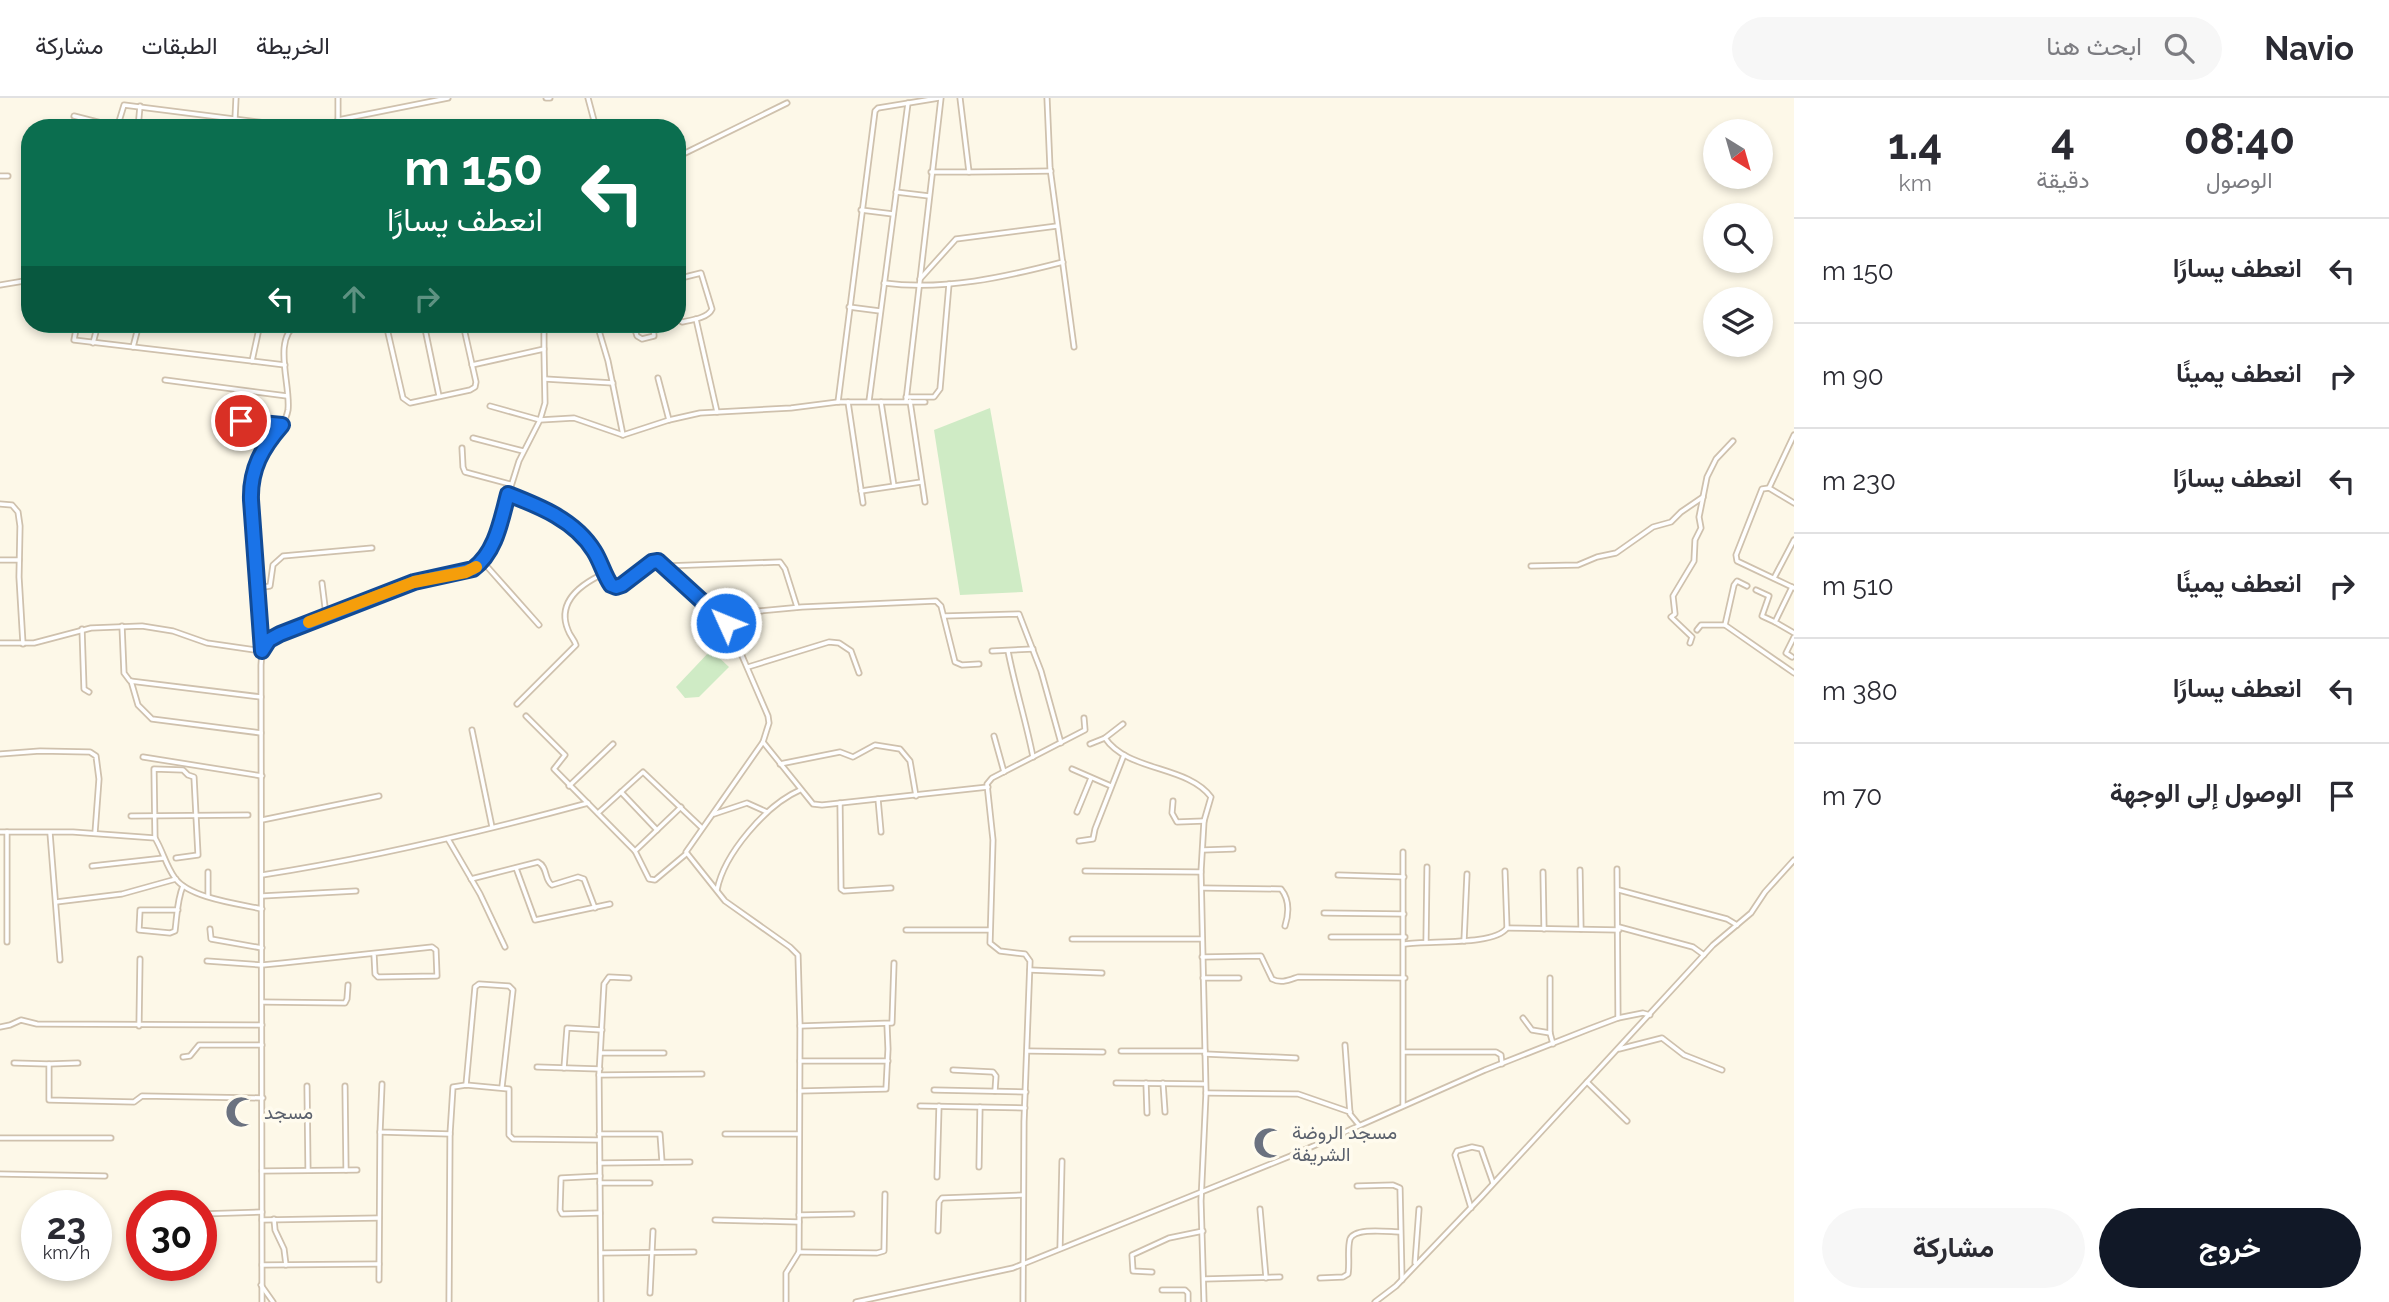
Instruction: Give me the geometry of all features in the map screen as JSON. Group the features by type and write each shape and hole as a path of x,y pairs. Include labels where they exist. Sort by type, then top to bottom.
{"street":[{"path":"235,119 236,98"},
{"path":"338,98 338,119"},
{"path":"343,119 448,98"},
{"path":"588,98 594,119"},
{"path":"838,402 875,111 878,108 940,98 918,283 908,400 925,502"},
{"path":"960,98 969,172"},
{"path":"1047,98 1051,172 1074,347"},
{"path":"686,153 787,103"},
{"path":"869,401 908,103"},
{"path":"119,119 123,105 228,119"},
{"path":"139,119 140,106"},
{"path":"74,116 86,119"},
{"path":"931,172 1051,172"},
{"path":"0,176 8,176"},
{"path":"896,192 929,196"},
{"path":"861,210 893,214"},
{"path":"918,283 956,239 1058,225"},
{"path":"884,283 948,284 999,277 1063,262"},
{"path":"686,276 699,272 702,274 712,309 709,314 686,321"},
{"path":"0,285 21,282"},
{"path":"490,406 540,420 574,418 623,435 669,420 717,412 934,397 940,389 948,284"},
{"path":"849,307 880,311"},
{"path":"696,319 717,412"},
{"path":"76,333 74,340 93,343 285,365"},
{"path":"93,343 95,333"},
{"path":"133,347 137,333"},
{"path":"252,361 259,333"},
{"path":"262,1302 262,651 251,500 253,471 265,446 282,425 288,408 286,333"},
{"path":"388,333 403,398 410,403 475,387 465,333"},
{"path":"426,333 439,396"},
{"path":"262,651 273,637 326,615 414,582 466,572 483,562 497,531 510,484 523,451 540,420 545,403 544,333"},
{"path":"599,333 623,435"},
{"path":"635,333 642,339 654,333"},
{"path":"472,365 544,349"},
{"path":"658,378 669,420"},
{"path":"545,379 612,383"},
{"path":"165,380 287,396"},
{"path":"908,400 925,402"},
{"path":"880,401 894,486"},
{"path":"848,402 863,503"},
{"path":"241,421 282,425"},
{"path":"1769,488 1794,435"},
{"path":"473,438 523,451"},
{"path":"1690,643 1692,637 1671,617 1675,614 1673,596 1694,561 1695,540 1700,528 1699,517 1707,477 1716,459 1733,441"},
{"path":"462,448 463,467 466,472 510,484"},
{"path":"861,491 922,482"},
{"path":"1774,622 1793,588 1737,561 1736,555 1762,489 1769,488 1794,503"},
{"path":"508,494 545,509 566,522 588,542 611,585 618,587 652,562 658,561 665,566 730,628 769,719 763,742 714,814 686,853 653,881 649,879 635,851 554,769 565,755 526,716"},
{"path":"1531,566 1578,565 1597,556 1616,552 1653,527 1671,522 1703,497"},
{"path":"0,504 12,505 18,512 23,643"},
{"path":"1774,579 1794,540"},
{"path":"259,588 270,586 273,565 283,556 372,548"},
{"path":"0,560 19,560"},
{"path":"483,562 539,625"},
{"path":"665,566 780,562 785,569 797,607"},
{"path":"517,704 576,645 566,622 570,598 580,587 605,573"},
{"path":"1725,625 1734,585 1737,581 1747,586"},
{"path":"322,583 326,615"},
{"path":"1756,590 1769,596 1762,616 1794,635 1786,653 1792,657"},
{"path":"718,615 797,607 936,601 940,605 955,662 962,665 979,664"},
{"path":"943,616 1017,614 1024,623 1034,649 1061,744"},
{"path":"1697,630 1701,625 1725,625 1794,673"},
{"path":"0,643 23,643 82,629 122,626 162,628 207,643 262,651"},
{"path":"122,626 124,673 130,681 138,705 152,719 261,733"},
{"path":"82,629 84,689 89,692"},
{"path":"748,667 829,642 839,643 851,651 859,673"},
{"path":"992,651 1034,649"},
{"path":"1008,651 1017,699 1025,718 1033,757"},
{"path":"130,681 261,696"},
{"path":"1023,1302 1023,1195 1030,961 1027,955 1000,951 991,946 989,930 993,840 988,787 989,780 1086,729 1084,718"},
{"path":"1090,744 1105,738 1123,724"},
{"path":"472,730 492,828"},
{"path":"994,736 1004,772"},
{"path":"1105,738 1114,749 1124,755 1189,781 1209,793 1211,799 1204,821 1201,872 1206,1093 1201,1192 1203,1302"},
{"path":"763,742 815,805 988,787"},
{"path":"569,786 613,744"},
{"path":"780,764 840,752 853,757 874,745 901,749 910,761 916,796"},
{"path":"0,754 90,752 96,755 99,779 95,833"},
{"path":"1079,841 1093,839 1124,755"},
{"path":"143,757 262,776"},
{"path":"176,859 198,855 194,777 183,770 156,768 153,770 155,838 176,879 183,886 208,896 262,909"},
{"path":"1072,769 1111,786"},
{"path":"598,813 644,772 702,828"},
{"path":"1077,812 1091,778"},
{"path":"717,891 722,870 766,812 800,790"},
{"path":"621,792 657,830"},
{"path":"262,820 380,796"},
{"path":"878,799 881,832"},
{"path":"1173,801 1172,813 1177,822 1204,821"},
{"path":"262,875 344,862 588,803"},
{"path":"714,814 747,803 766,812"},
{"path":"840,803 841,888 844,891 891,888"},
{"path":"635,851 681,807"},
{"path":"131,816 248,815"},
{"path":"0,832 95,833 155,838"},
{"path":"7,832 7,942"},
{"path":"50,833 60,960"},
{"path":"448,839 505,947"},
{"path":"1203,850 1233,849"},
{"path":"1403,852 1403,1106"},
{"path":"686,853 733,907 796,953 799,964 799,1252 786,1273 786,1302"},
{"path":"92,866 164,858"},
{"path":"1375,1302 1402,1280 1471,1208 1704,955 1754,909 1765,892 1794,860"},
{"path":"471,879 541,863 549,883 554,885 582,878 595,908"},
{"path":"1426,941 1427,867"},
{"path":"516,868 535,920 610,904"},
{"path":"1618,869 1618,1018"},
{"path":"1580,870 1581,929"},
{"path":"1085,871 1201,872"},
{"path":"1505,871 1507,928"},
{"path":"208,872 208,896"},
{"path":"1543,872 1544,929"},
{"path":"1464,941 1466,874"},
{"path":"1338,875 1404,877"},
{"path":"55,902 122,894 176,879"},
{"path":"178,910 140,910 139,930 174,932 183,886"},
{"path":"1202,888 1281,889 1286,897 1288,910 1286,926"},
{"path":"1618,890 1727,919 1737,925"},
{"path":"262,896 356,891"},
{"path":"1324,913 1404,914"},
{"path":"1405,944 1493,938 1507,928 1619,928 1693,947 1704,955"},
{"path":"211,929 211,939 262,948"},
{"path":"906,930 989,930"},
{"path":"1331,937 1405,937"},
{"path":"1072,939 1202,939"},
{"path":"207,961 262,965 433,947 436,950 437,976 378,977 375,974 374,954"},
{"path":"1202,957 1261,956 1272,978 1279,981 1298,977 1405,978"},
{"path":"139,1026 140,959"},
{"path":"800,1026 887,1025 894,1021 894,963"},
{"path":"1030,970 1102,973"},
{"path":"601,1302 599,1134 605,981 609,977 629,978"},
{"path":"1203,978 1239,978"},
{"path":"1550,978 1550,1033 1553,1044"},
{"path":"466,1085 475,987 480,984 509,986 513,990 502,1087"},
{"path":"262,1002 345,1003 348,999 348,985"},
{"path":"856,1302 1003,1271 1201,1192 1502,1064 1618,1018 1643,1013 1650,1015"},
{"path":"1523,1018 1532,1030 1550,1033"},
{"path":"0,1027 10,1026 21,1020 37,1024 262,1025"},
{"path":"800,1091 884,1090 888,1061 887,1025"},
{"path":"564,1068 567,1028 602,1030"},
{"path":"1617,1049 1661,1038 1684,1055 1722,1070"},
{"path":"183,1058 190,1056 199,1045 262,1045"},
{"path":"1345,1045 1350,1112 1359,1125"},
{"path":"1028,1051 1103,1052"},
{"path":"1121,1051 1205,1052 1297,1058"},
{"path":"1404,1052 1496,1052 1501,1055 1502,1064"},
{"path":"601,1053 664,1053"},
{"path":"800,1061 888,1061"},
{"path":"14,1063 78,1063"},
{"path":"49,1064 49,1100 134,1102 142,1096 263,1098"},
{"path":"537,1068 600,1069"},
{"path":"953,1070 993,1072 996,1076 995,1091"},
{"path":"600,1075 702,1074"},
{"path":"1587,1082 1627,1121"},
{"path":"1116,1083 1205,1084"},
{"path":"1146,1083 1147,1113"},
{"path":"1163,1083 1165,1112"},
{"path":"379,1280 382,1084"},
{"path":"449,1302 452,1088 466,1085 502,1087 510,1091 509,1135 512,1138 599,1140"},
{"path":"307,1086 308,1170"},
{"path":"345,1086 346,1170"},
{"path":"934,1090 1026,1092"},
{"path":"1206,1093 1298,1094 1350,1112"},
{"path":"920,1106 1025,1108"},
{"path":"937,1177 939,1107"},
{"path":"979,1167 980,1107"},
{"path":"380,1132 450,1134"},
{"path":"599,1134 660,1134 662,1162"},
{"path":"724,1134 799,1134"},
{"path":"0,1138 111,1138"},
{"path":"1471,1208 1455,1155 1457,1151 1472,1147 1481,1149 1493,1183"},
{"path":"1060,1248 1062,1161"},
{"path":"600,1164 690,1162"},
{"path":"262,1171 358,1170"},
{"path":"0,1174 105,1176"},
{"path":"600,1176 561,1178 560,1210 562,1214 600,1213"},
{"path":"600,1183 650,1183"},
{"path":"1357,1186 1393,1185 1400,1188 1402,1280"},
{"path":"799,1252 884,1251 885,1194"},
{"path":"938,1231 939,1202 942,1198 1023,1195"},
{"path":"1260,1209 1266,1278"},
{"path":"1415,1265 1419,1209"},
{"path":"217,1213 262,1212"},
{"path":"799,1214 852,1214"},
{"path":"262,1220 379,1218"},
{"path":"274,1219 275,1230 284,1249 286,1265"},
{"path":"715,1220 799,1222"},
{"path":"650,1293 653,1231"},
{"path":"1152,1272 1133,1271 1132,1255 1169,1238 1203,1231"},
{"path":"1320,1278 1343,1277 1348,1274 1350,1239 1354,1233 1400,1232"},
{"path":"601,1253 694,1252"},
{"path":"262,1265 379,1264"},
{"path":"1204,1279 1280,1277"},
{"path":"261,1285 273,1302"},
{"path":"1162,1290 1185,1290 1188,1293 1188,1302"}],"green space":[{"path":"990,408 1023,592 960,595 934,430"},
{"path":"711,650 729,667 699,697 685,698 676,687"}],"slow traffic":[{"path":"309,622 398,587 466,572 476,567"}],"place":[{"name":"مسجد","path":"241,1112"},
{"name":"مسجد الروضة الشريفة","path":"1269,1143"}],"route":[{"path":"241,421 282,425 260,455 251,481 262,651 273,637 294,627 398,587 473,569 483,562 491,548 508,494 556,515 579,533 594,550 611,585 622,585 652,562 658,561 726,623"}]}
